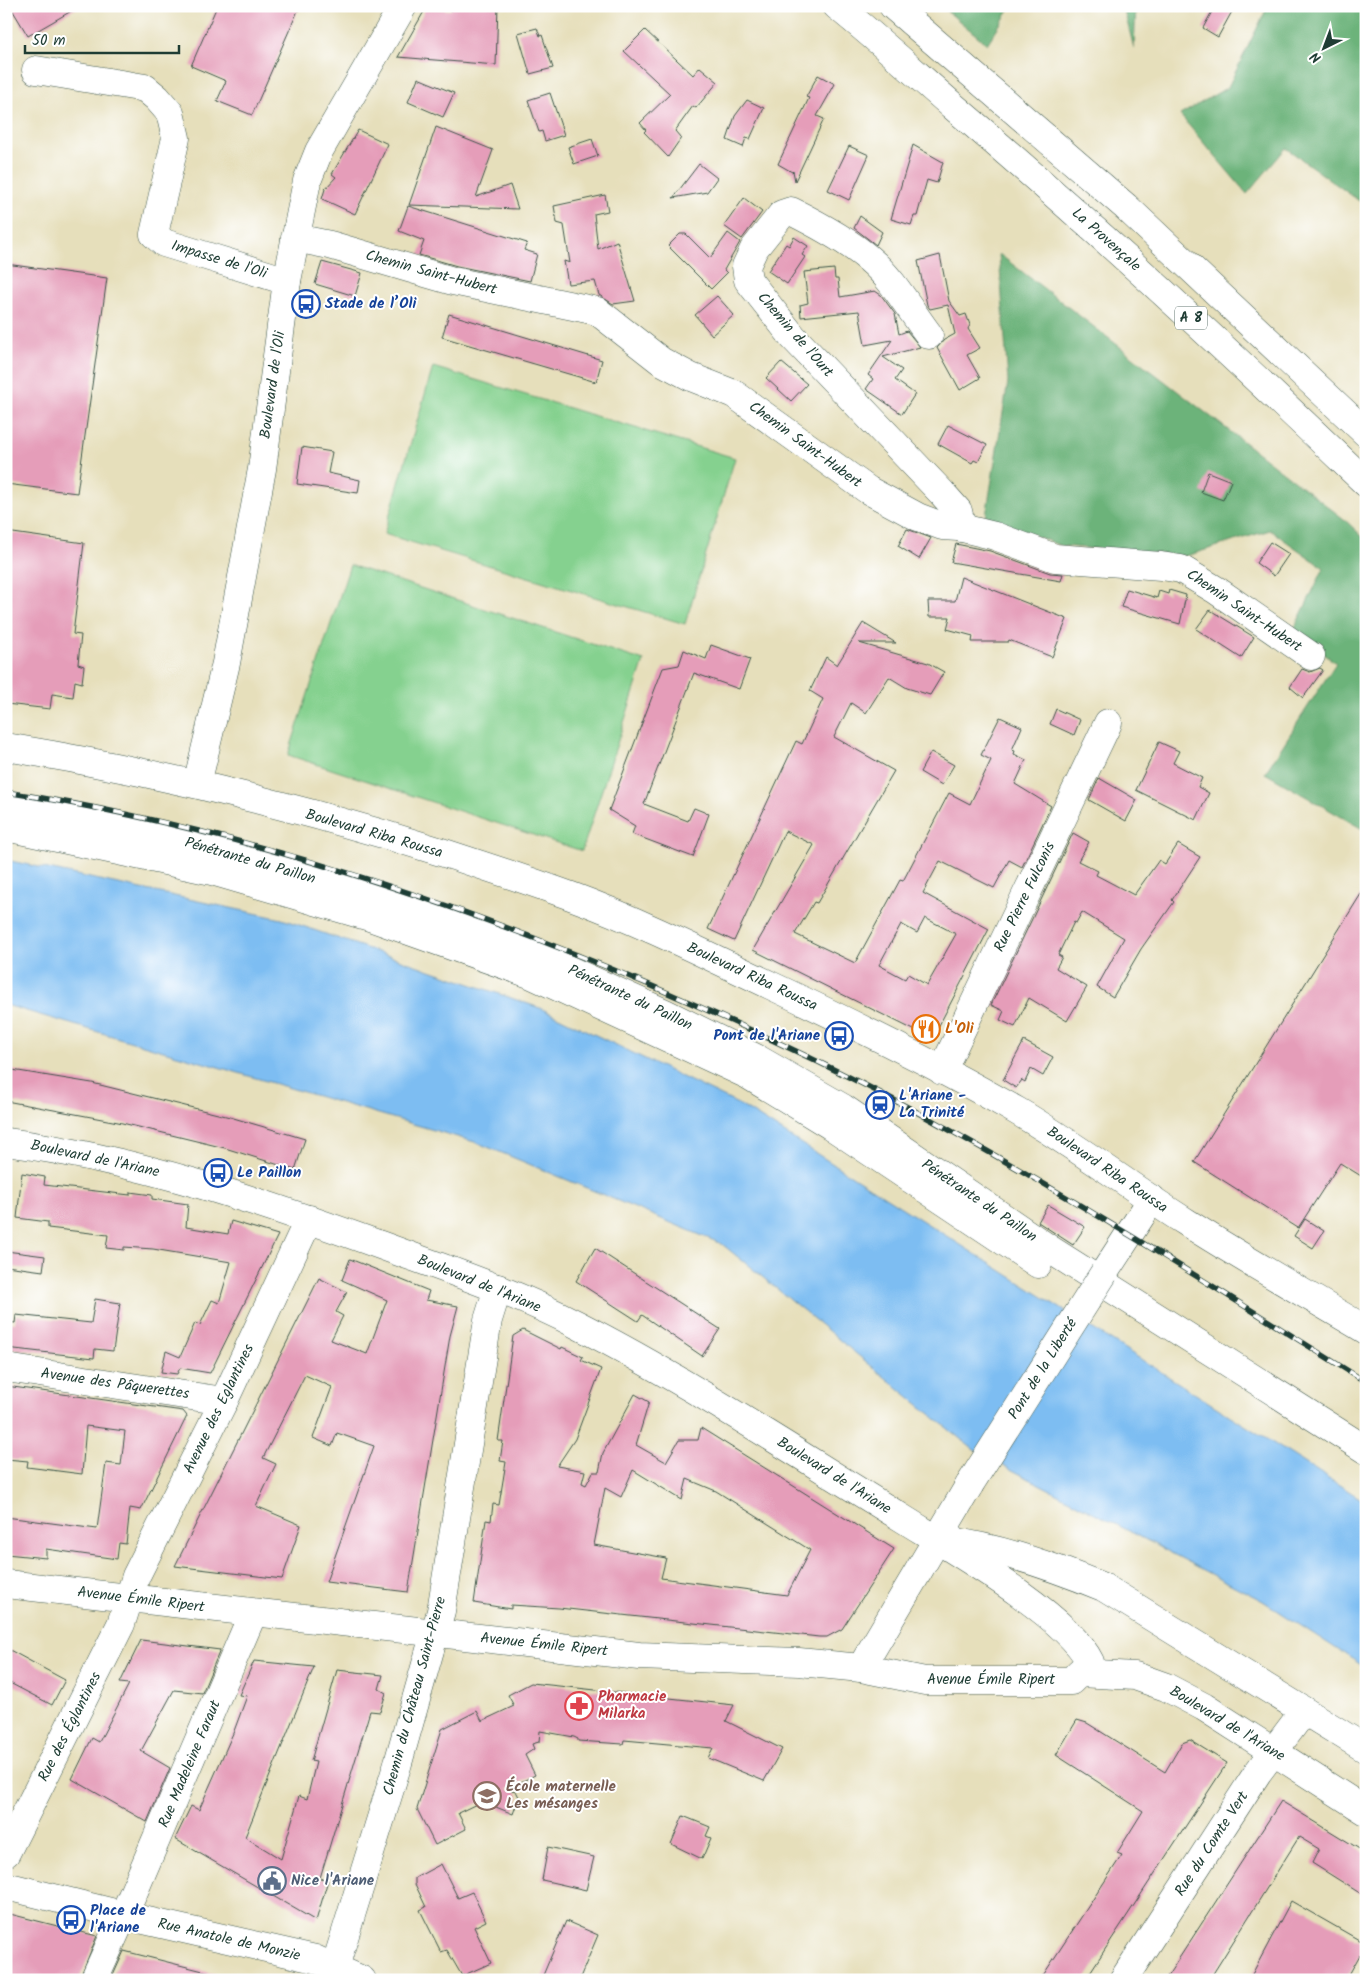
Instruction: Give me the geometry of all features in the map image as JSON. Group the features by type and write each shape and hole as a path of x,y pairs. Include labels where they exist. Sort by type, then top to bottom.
{"main road":[{"name":"Boulevard de l'Oli","path":"197,784 226,664 262,469 287,281 307,181 318,152 403,6"},
{"name":"La Provençale","path":"837,6 1013,156 1233,356 1366,484"},
{"name":"A 8","path":"893,6 1138,218 1366,434"},
{"name":"Impasse de l'Oli","path":"36,70 145,88 157,98 170,113 176,138 154,234 164,244 287,281"},
{"name":"Chemin de l'Ourt","path":"929,335 884,274 870,259 810,220 791,211 782,214 754,249 746,266 748,280 793,337 942,492 958,511 962,528"},
{"name":"Chemin Saint-Hubert","path":"295,238 330,245 452,281 597,311 661,361 691,377 734,394 868,490 918,517 942,526 962,528 995,536 1055,558 1181,569 1216,590 1311,656"},
{"name":"Rue Pierre Fulconis","path":"942,1071 1108,723"},
{"name":"Boulevard Riba Roussa","path":"6,747 92,761 197,784 375,833 574,898 699,951 828,1012 1016,1111 1075,1147 1183,1221 1366,1330"},
{"name":"Pénétrante du Paillon","path":"6,807 106,824 217,850 376,898 536,955 665,1013 756,1058 843,1108 1051,1250 1366,1450"},
{"name":"Pénétrante du Paillon","path":"6,826 212,871 370,917 530,974 748,1075 830,1125 1044,1268 1366,1470"},
{"name":"Boulevard de l'Ariane","path":"6,1142 95,1155 222,1189 498,1288 575,1324 714,1400 936,1540 1028,1601 1075,1639 1090,1662 1079,1673"},
{"name":"Pont de la Liberté","path":"861,1668 970,1484 1152,1199"},
{"name":"Avenue des Eglantines","path":"128,1599 136,1576 224,1401 309,1219"},
{"name":"Chemin du Château Saint-Pierre","path":"333,1973 435,1633 464,1477 488,1320 498,1288"},
{"name":"Avenue des Pâquerettes","path":"6,1368 224,1401"},
{"name":"Boulevard de l'Ariane","path":"936,1540 972,1544 1056,1568 1103,1587 1366,1749"},
{"name":"Avenue Émile Ripert","path":"6,1584 639,1656 799,1662 861,1668 925,1681 1071,1681 1079,1673"},
{"name":"Rue des Églantines","path":"6,1853 121,1624 128,1599"},
{"name":"Rue Madeleine Faraut","path":"94,1980 124,1915 253,1612"},
{"name":"Boulevard de l'Ariane","path":"1079,1673 1135,1676 1166,1687 1204,1707 1366,1811"},
{"name":"Rue du Comte Vert","path":"1123,1980 1258,1772 1304,1711"},
{"name":"Rue Anatole de Monzie","path":"6,1886 315,1959 333,1973 362,1980"}],"green space":[{"path":"941,6 1012,6 987,44"},
{"path":"1123,6 1136,6 1134,48"},
{"path":"1268,6 1366,6 1366,212 1362,203 1286,148 1247,194 1180,115 1228,87"},
{"path":"999,254 1344,519 1366,540 1366,831 1265,773 1336,663 1293,631 1324,568 1270,530 1186,556 1061,546 986,516 1008,382"},
{"path":"433,367 735,458 685,624 384,534"},
{"path":"350,565 644,661 582,851 288,755"}],"water":[{"path":"6,860 282,919 540,1008 740,1105 1366,1502 1366,1668 1263,1601 974,1450 722,1244 478,1143 6,1005"}],"building":[{"path":"10,6 80,6 28,36"},
{"path":"217,6 300,6 252,115 217,101 226,81 191,66"},
{"path":"451,6 498,6 496,65 398,57 426,8 451,10"},
{"path":"1215,6 1235,6 1218,37 1203,28"},
{"path":"537,28 540,36 542,35 553,68 530,74 518,33"},
{"path":"645,30 693,75 700,67 718,82 696,108 693,106 675,131 681,138 668,157 644,132 646,130 640,123 670,94 624,51"},
{"path":"818,75 835,84 817,116 824,119 795,181 793,171 778,164 809,98 806,97"},
{"path":"418,78 454,93 443,117 408,102"},
{"path":"550,93 564,135 545,141 542,131 539,132 528,100"},
{"path":"747,100 764,108 750,139 746,138 743,147 727,140 735,116"},
{"path":"436,127 493,150 476,197 510,185 518,209 409,205"},
{"path":"358,130 388,144 355,214 322,199 325,189 336,177 332,174"},
{"path":"592,139 598,156 574,164 568,147"},
{"path":"913,145 943,162 937,183 927,180 917,216 914,216 911,225 891,219"},
{"path":"849,146 869,155 849,200 828,190"},
{"path":"699,164 717,178 707,192 673,198"},
{"path":"605,195 608,211 594,214 598,249 617,241 635,301 613,304 599,295 595,281 568,284 564,261 570,263 564,225 557,223 554,206"},
{"path":"744,198 762,212 742,239 724,226"},
{"path":"408,206 527,243 524,250 537,254 530,281 457,266 419,255 424,241 399,231"},
{"path":"860,216 882,232 876,245 854,228"},
{"path":"728,233 740,242 724,270 727,273 711,289 668,246 680,234 686,234 710,258"},
{"path":"794,237 808,246 802,255 805,257 787,284 768,271 786,244 789,246"},
{"path":"940,255 949,301 960,316 966,314 970,325 968,329 980,348 967,355 980,378 960,390 937,348 944,340 955,334 948,305 930,309 927,305 918,261"},
{"path":"322,262 362,273 355,296 315,284"},
{"path":"6,264 107,278 77,493 6,484"},
{"path":"834,269 835,279 838,279 840,297 875,291 881,295 895,314 899,334 907,331 920,347 883,357 902,370 895,380 915,394 902,414 866,389 873,379 868,375 892,340 865,345 859,311 801,317 800,305 808,303 804,272"},
{"path":"717,296 734,315 712,335 695,315"},
{"path":"449,314 602,360 596,382 442,337"},
{"path":"781,362 807,384 791,401 766,378"},
{"path":"948,425 987,445 978,462 974,460 972,463 938,444"},
{"path":"302,447 332,452 328,473 360,480 358,493 297,484"},
{"path":"1208,472 1231,481 1223,500 1201,492"},
{"path":"907,529 931,538 919,559 898,546"},
{"path":"6,532 84,543 73,634 81,635 78,664 84,666 82,683 75,681 73,697 52,694 50,709 6,704"},
{"path":"1270,542 1289,554 1274,576 1256,563"},
{"path":"956,544 990,551 1050,573 1063,574 1061,581 951,562"},
{"path":"961,577 1067,619 1052,657 1009,640 1008,642 972,642 973,636 947,629 950,617 929,617 928,601 955,601"},
{"path":"1127,589 1157,598 1159,591 1168,594 1169,590 1186,595 1180,624 1121,607"},
{"path":"1210,610 1254,637 1241,658 1196,629"},
{"path":"863,623 896,643 859,643 928,663 944,672 930,695 907,688 889,677 866,713 851,703 834,737 894,771 817,903 814,902 795,934 855,963 900,880 903,881 949,793 970,804 991,760 981,755 1000,717 1022,727 1012,750 1015,751 1014,754 1026,760 1015,784 1051,806 1022,867 1009,860 994,888 940,861 923,893 989,929 932,1039 753,950 814,845 785,831 734,941 708,929 796,741 802,744 823,699 810,691 826,657 837,665","holes":["925,918 956,934 927,985 908,974 905,979 879,965 901,924 917,933"]},
{"path":"711,645 750,659 739,689 694,673 644,804 688,821 694,808 709,814 693,857 632,834 635,826 609,810 663,668 679,665 684,650 706,659"},
{"path":"1320,668 1323,670 1303,698 1290,687 1302,669 1310,672"},
{"path":"1056,709 1080,720 1074,735 1050,724"},
{"path":"1159,742 1179,751 1173,763 1202,778 1198,787 1209,793 1196,820 1136,790"},
{"path":"931,752 954,765 942,785 920,772"},
{"path":"1099,778 1137,800 1126,821 1089,800"},
{"path":"1073,833 1089,842 1078,861 1098,871 1096,875 1134,895 1159,860 1165,864 1178,844 1200,857 1172,900 1174,902 1141,949 1113,997 1097,987 1124,938 1082,912 1076,923 1074,922 1058,955 1062,957 1056,968 1087,987 1067,1021 1029,998 1015,1027 1000,1020 1004,1011 991,1005"},
{"path":"1366,886 1366,1179 1340,1163 1298,1228 1194,1162"},
{"path":"1024,1041 1053,1057 1043,1076 1031,1069 1025,1082 1022,1080 1016,1088 1003,1080"},
{"path":"6,1069 92,1083 230,1117 305,1139 295,1170 225,1148 118,1122 6,1101"},
{"path":"22,1173 45,1177 44,1185 130,1195 130,1192 152,1195 152,1199 188,1204 186,1227 228,1234 231,1221 278,1235 210,1373 180,1368 177,1374 161,1372 166,1351 180,1357 195,1323 200,1325 212,1300 219,1303 231,1262 153,1249 124,1247 124,1250 106,1248 108,1235 48,1228 48,1222 17,1218"},
{"path":"1048,1205 1085,1227 1073,1245 1038,1222"},
{"path":"1305,1219 1324,1231 1313,1248 1294,1236"},
{"path":"595,1248 720,1329 702,1356 642,1315 638,1321 576,1281"},
{"path":"6,1251 45,1256 43,1271 6,1266"},
{"path":"350,1259 429,1291 426,1300 458,1306 450,1336 408,1592 326,1582 374,1446 337,1433 332,1446 313,1438 332,1387 305,1375 263,1458 276,1464 256,1506 301,1525 282,1579 175,1566 319,1278 347,1292 336,1312 343,1316 331,1340 367,1354 387,1300 342,1280"},
{"path":"95,1299 120,1303 113,1351 95,1349 94,1358 6,1348 6,1322 15,1323 16,1315 91,1323"},
{"path":"523,1330 561,1349 562,1347 583,1357 581,1360 601,1369 575,1439 557,1466 585,1471 582,1483 586,1485 593,1472 599,1472 603,1453 635,1394 649,1402 636,1445 666,1462 679,1440 698,1440 701,1428 894,1549 842,1629 827,1637 819,1637 559,1608 511,1605 511,1609 474,1603 486,1520 491,1521 493,1504 499,1505 506,1462 500,1461 503,1441 498,1441 513,1336","holes":["633,1470 682,1500 687,1479 716,1491 810,1550 787,1595 661,1578 666,1558 594,1545 605,1488 621,1497"]},
{"path":"6,1386 183,1411 187,1416 141,1510 130,1508 126,1544 119,1543 117,1559 46,1549 46,1558 6,1554 6,1517 97,1529 106,1463 121,1465 125,1431 86,1426 82,1474 27,1467 28,1461 6,1459"},
{"path":"141,1640 220,1650 202,1693 174,1690 141,1751 170,1768 147,1822 72,1779 92,1738 99,1742 129,1684 120,1683"},
{"path":"6,1648 65,1680 52,1705 6,1681"},
{"path":"254,1661 314,1667 245,1837 281,1859 299,1796 307,1799 316,1762 311,1761 337,1670 383,1675 379,1689 386,1693 380,1712 370,1711 320,1878 328,1880 316,1921 175,1839 191,1806 199,1810 234,1731 247,1696 239,1695"},
{"path":"531,1683 734,1705 726,1721 782,1749 764,1781 708,1758 713,1748 624,1740 623,1744 578,1741 574,1737 540,1731 539,1742 532,1744 534,1749 525,1755 535,1775 507,1789 516,1791 519,1797 513,1814 496,1807 491,1797 458,1813 466,1829 435,1845 417,1809 442,1729 477,1711 482,1721 514,1706 508,1695"},
{"path":"1077,1720 1087,1723 1165,1772 1182,1743 1190,1740 1227,1763 1085,1980 1040,1980 1122,1855 1117,1853 1143,1811 1056,1755"},
{"path":"1281,1801 1366,1853 1366,1897 1312,1863 1319,1849 1299,1837 1209,1980 1165,1980"},
{"path":"683,1816 710,1827 706,1836 711,1838 702,1859 671,1844"},
{"path":"548,1847 594,1857 586,1890 542,1880"},
{"path":"441,1864 458,1898 472,1892 486,1921 474,1927 491,1963 462,1976 447,1950 441,1952 420,1910 426,1907 415,1884 415,1878"},
{"path":"1291,1901 1366,1944 1346,1980 1249,1980"},
{"path":"6,1913 97,1936 79,1980 6,1980"},
{"path":"566,1921 598,1935 579,1980 541,1980"},
{"path":"124,1951 215,1974 215,1980 111,1980"}],"railway":[{"path":"6,792 88,806 251,844 411,893 490,921 645,983 763,1035 841,1073 955,1133 1111,1224 1366,1382"}],"place":[{"name":"Stade de l’Oli","path":"306,304"},
{"name":"L'Oli","path":"926,1029"},
{"name":"Pont de l'Ariane","path":"839,1036"},
{"name":"L'Ariane - La Trinité","path":"880,1105"},
{"name":"Le Paillon","path":"218,1173"},
{"name":"Pharmacie Milarka","path":"579,1706"},
{"name":"École maternelle Les mésanges","path":"487,1796"},
{"name":"Nice l'Ariane","path":"272,1881"},
{"name":"Place de l'Ariane","path":"71,1920"}]}
